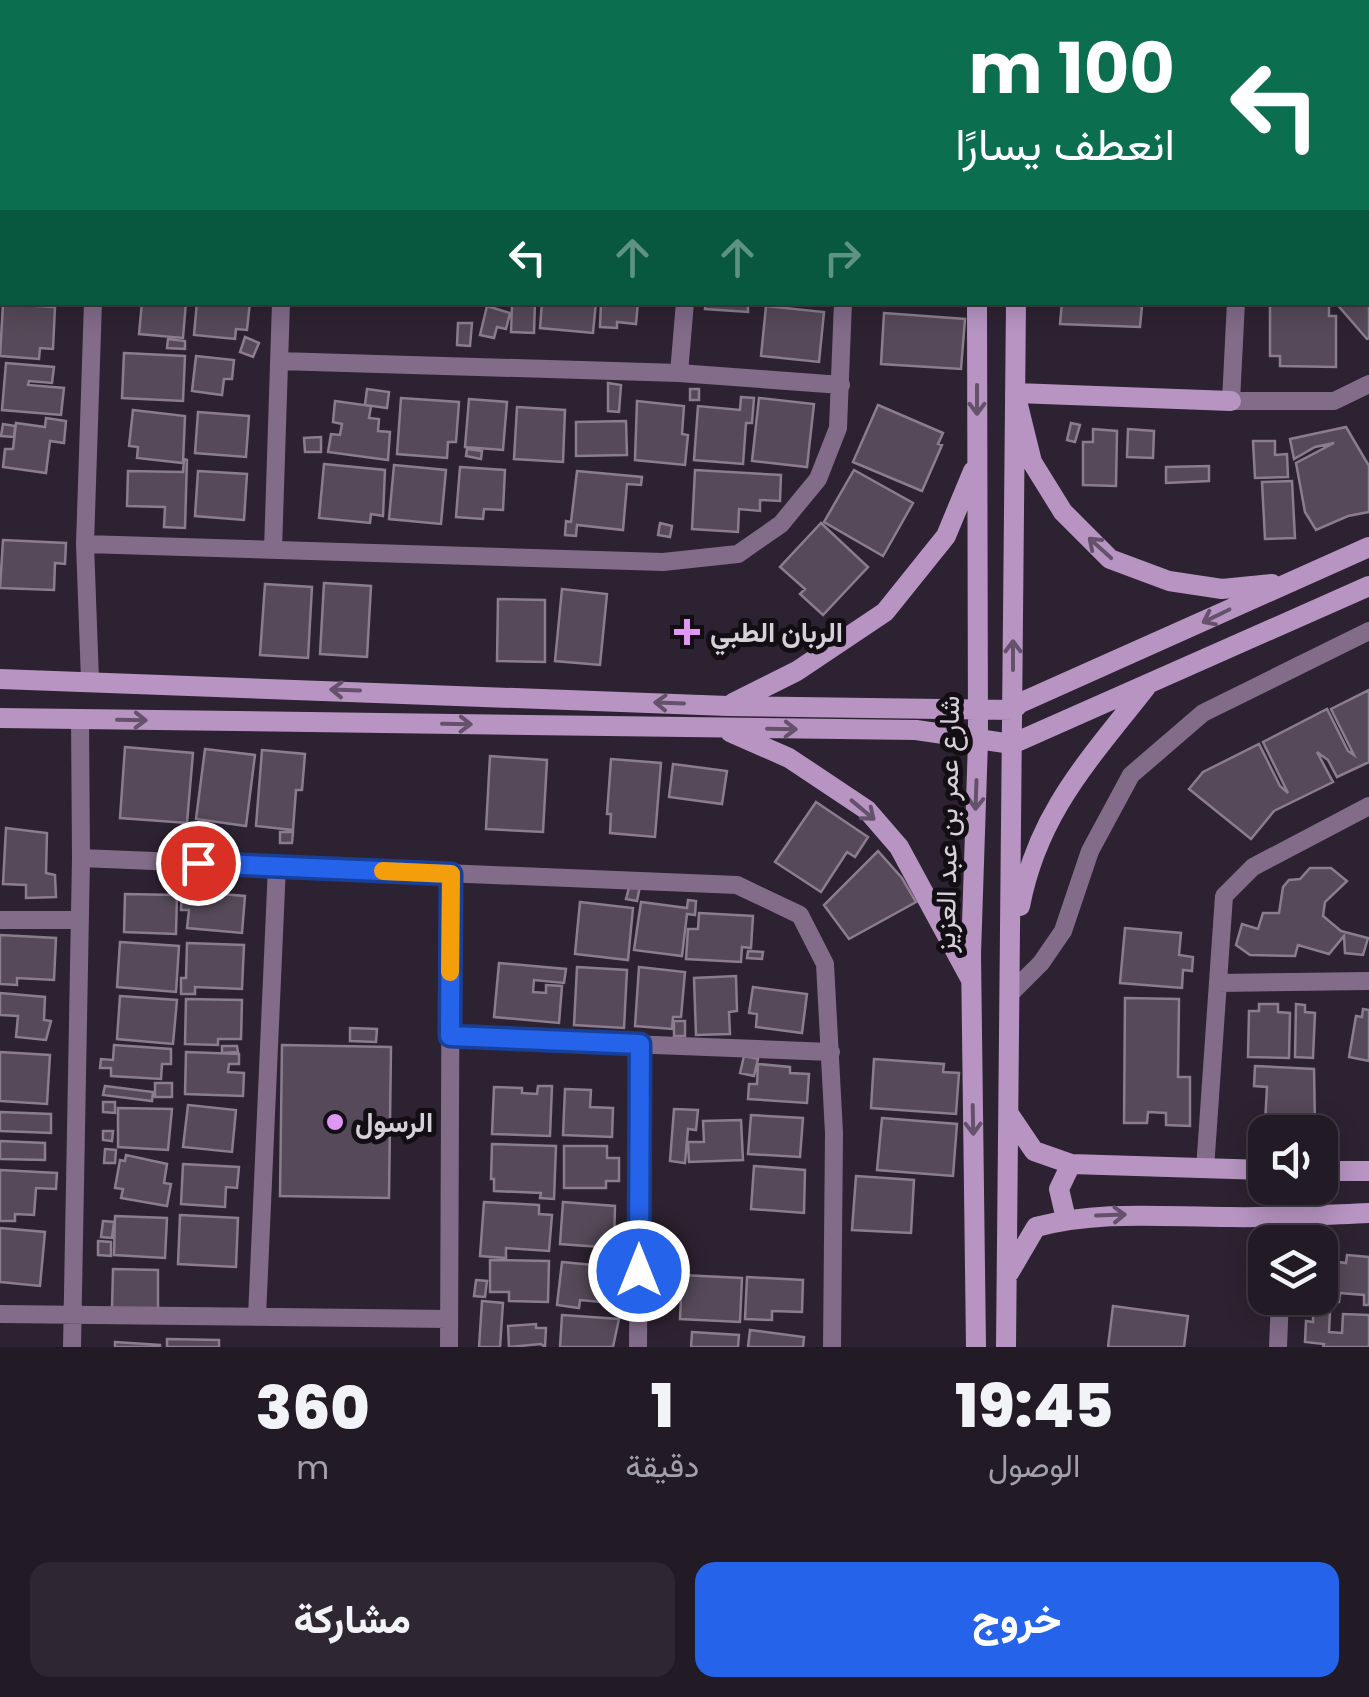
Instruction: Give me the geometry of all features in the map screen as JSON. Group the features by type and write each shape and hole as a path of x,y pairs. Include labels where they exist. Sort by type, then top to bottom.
{"street":[{"path":"90,680 85,544 93,305"},
{"path":"274,550 281,305"},
{"path":"679,372 685,305"},
{"path":"85,544 664,562 738,554 781,524 818,479 838,428 842,305"},
{"name":"شارع عمر بن عبد العزيز","path":"976,1347 972,981 978,741 977,305"},
{"path":"1006,1347 1016,305"},
{"path":"1232,401 1236,305"},
{"path":"279,361 679,372 841,385"},
{"path":"1016,394 1334,401 1369,384"},
{"path":"1016,394 1032,462 1062,512 1110,559 1169,581 1222,589 1293,579"},
{"path":"728,706 797,671 884,612 946,536 977,460"},
{"path":"0,678 728,706 1013,710 1020,703 1369,547"},
{"path":"0,718 916,730 1012,744 1369,586"},
{"path":"1010,994 1040,963 1063,931 1090,851 1131,775 1203,712 1369,631"},
{"path":"1010,957 1024,884 1042,833 1070,781 1148,683"},
{"path":"72,1347 80,719"},
{"path":"718,728 789,758 867,810 899,847 972,981"},
{"path":"1205,1169 1224,896 1253,866 1369,806"},
{"path":"81,858 736,885 800,915 825,964 834,1132 832,1347"},
{"path":"257,1316 277,866"},
{"path":"449,1347 451,874"},
{"path":"0,920 80,920"},
{"path":"1218,983 1369,982"},
{"path":"450,1036 831,1052"},
{"path":"638,1347 640,1044"},
{"path":"1009,1114 1034,1151 1071,1164 1248,1170"},
{"path":"1066,1218 1059,1189 1071,1164"},
{"path":"1338,1170 1369,1171"},
{"path":"1008,1275 1036,1227 1066,1218 1102,1214 1369,1214"},
{"path":"1283,1225 1284,1217"},
{"path":"0,1314 449,1319"},
{"path":"1278,1347 1279,1315"}],"building":[{"path":"3,305 55,307 53,349 40,348 39,359 0,356"},
{"path":"142,305 186,305 183,338 139,334"},
{"path":"197,305 250,305 247,330 236,329 235,339 194,335"},
{"path":"512,305 535,305 534,333 511,332"},
{"path":"542,305 596,305 593,333 540,328"},
{"path":"601,305 638,305 636,324 617,322 617,328 600,327"},
{"path":"706,305 748,305 748,312 705,309"},
{"path":"1062,305 1142,306 1140,327 1060,324"},
{"path":"1270,305 1329,305 1329,316 1336,316 1336,367 1280,366 1280,356 1270,356"},
{"path":"1338,305 1369,305 1367,339"},
{"path":"487,306 510,313 506,329 497,327 494,338 480,335"},
{"path":"766,306 824,312 819,362 761,356"},
{"path":"884,313 965,319 961,369 881,364"},
{"path":"458,323 472,323 470,346 457,345"},
{"path":"245,337 259,343 253,357 240,352"},
{"path":"168,339 185,341 185,349 167,348"},
{"path":"124,353 185,356 183,401 122,398"},
{"path":"196,356 234,360 232,379 224,379 222,395 192,391"},
{"path":"6,363 54,367 52,383 29,381 28,385 64,388 61,415 2,410"},
{"path":"608,383 621,385 619,412 608,411"},
{"path":"367,389 389,392 387,408 365,405"},
{"path":"690,389 699,389 699,400 690,400"},
{"path":"741,397 754,398 752,423 746,423 743,464 694,460 698,406 740,410"},
{"path":"401,398 459,402 456,442 448,442 447,458 397,454"},
{"path":"759,398 814,404 807,467 752,461"},
{"path":"469,399 507,402 503,450 465,447"},
{"path":"335,401 371,406 369,418 379,419 378,431 390,432 388,460 328,452 331,434 340,435 342,424 333,422"},
{"path":"637,401 684,406 682,434 688,435 685,465 635,460"},
{"path":"878,405 943,433 938,444 942,445 922,491 853,462"},
{"path":"517,407 565,410 563,462 514,459"},
{"path":"133,410 185,416 183,463 137,458 138,447 129,446"},
{"path":"198,412 249,416 246,457 195,453"},
{"path":"46,418 66,421 64,443 50,441 46,473 3,467 5,449 13,449 16,423 45,427"},
{"path":"626,421 627,455 576,456 576,422"},
{"path":"1071,423 1080,425 1075,442 1067,440"},
{"path":"3,424 15,426 14,437 1,436"},
{"path":"1346,427 1369,466 1369,512 1316,530 1305,512 1296,463 1334,443 1315,447 1294,459 1290,439"},
{"path":"1093,429 1117,431 1116,486 1083,485 1083,442 1093,442"},
{"path":"1128,429 1154,431 1153,458 1127,457"},
{"path":"321,437 321,452 305,452 304,438"},
{"path":"1253,441 1275,441 1275,455 1287,454 1288,477 1255,478"},
{"path":"467,449 482,451 481,459 466,456"},
{"path":"184,459 185,528 164,527 165,507 127,506 128,471 183,472"},
{"path":"324,464 385,470 383,516 371,514 370,523 319,518"},
{"path":"394,465 446,470 441,524 389,519"},
{"path":"1209,466 1209,481 1166,483 1166,467"},
{"path":"460,467 505,470 503,510 484,509 483,519 456,517"},
{"path":"695,470 781,475 780,501 760,500 760,511 739,509 738,532 692,529"},
{"path":"854,470 913,503 883,556 824,522"},
{"path":"198,471 247,474 244,520 195,516"},
{"path":"577,471 642,477 641,485 627,484 623,530 577,525 576,536 565,535 566,521 571,522"},
{"path":"1292,481 1295,538 1265,539 1262,482"},
{"path":"660,523 672,526 670,537 658,535"},
{"path":"821,523 868,567 823,615 800,594 805,589 780,567"},
{"path":"3,540 66,543 65,564 55,563 54,590 0,588"},
{"path":"324,583 371,586 367,657 320,654"},
{"path":"265,584 312,587 308,658 260,655"},
{"path":"562,589 607,594 600,665 555,661"},
{"path":"498,599 545,600 545,662 497,661"},
{"path":"1369,690 1369,762 1337,777 1328,760 1317,752 1333,782 1274,811 1251,839 1189,789 1203,772 1259,744 1280,786 1288,793 1263,742 1327,709 1348,751 1354,755 1331,709"},
{"path":"125,747 193,753 187,823 120,818"},
{"path":"205,749 255,755 246,826 196,819"},
{"path":"262,750 305,754 302,790 296,790 293,830 256,826"},
{"path":"490,756 547,760 543,832 486,829"},
{"path":"611,759 661,763 655,837 610,833 611,814 607,814"},
{"path":"673,764 727,771 722,804 669,797"},
{"path":"816,802 868,837 855,857 847,852 821,892 775,862"},
{"path":"6,828 47,833 46,873 55,875 56,897 26,898 26,885 3,884"},
{"path":"280,832 293,832 292,843 280,843"},
{"path":"878,851 902,878 916,902 849,939 824,905"},
{"path":"1310,868 1331,868 1347,881 1325,902 1323,916 1341,931 1368,938 1363,955 1345,953 1344,936 1329,954 1298,945 1295,956 1250,955 1236,945 1242,924 1258,929 1263,913 1279,913 1283,887 1289,880 1300,879"},
{"path":"630,884 640,886 637,901 626,899"},
{"path":"182,891 245,896 242,933 187,928 189,910 181,910"},
{"path":"125,894 177,895 176,934 124,932"},
{"path":"688,900 696,901 695,915 687,914 682,956 634,950 641,902 687,908"},
{"path":"580,902 633,908 628,960 575,954"},
{"path":"699,913 753,916 751,948 742,947 741,962 686,959 688,929 698,929"},
{"path":"1125,928 1181,933 1179,955 1193,957 1192,971 1183,970 1182,988 1120,983"},
{"path":"0,935 56,938 54,980 17,978 17,985 0,984"},
{"path":"120,942 179,946 176,992 117,987"},
{"path":"187,943 244,945 242,989 195,987 195,994 181,994 181,978 186,978"},
{"path":"748,951 763,952 762,959 747,958"},
{"path":"499,963 566,969 564,983 534,980 533,992 546,993 546,985 562,986 559,1023 494,1017"},
{"path":"577,967 627,970 624,1028 574,1025"},
{"path":"639,967 685,972 681,1017 673,1017 672,1029 635,1026"},
{"path":"736,976 737,1011 729,1012 730,1034 696,1035 694,978"},
{"path":"753,987 807,994 802,1033 756,1027 757,1014 749,1013"},
{"path":"0,993 45,997 44,1020 51,1021 46,1040 16,1037 18,1016 0,1015"},
{"path":"120,996 177,1000 173,1044 117,1039"},
{"path":"1125,998 1179,999 1178,1077 1190,1077 1190,1126 1166,1125 1166,1113 1148,1112 1147,1123 1124,1123"},
{"path":"186,999 242,1000 241,1039 218,1039 218,1045 185,1044"},
{"path":"1259,1004 1278,1004 1278,1012 1290,1013 1289,1058 1248,1057 1249,1011 1259,1011"},
{"path":"1296,1004 1305,1005 1305,1012 1315,1013 1313,1058 1295,1057"},
{"path":"1363,1009 1369,1010 1369,1061 1349,1057 1356,1016 1362,1017"},
{"path":"674,1021 685,1021 685,1036 674,1036"},
{"path":"350,1028 377,1029 376,1042 350,1041"},
{"path":"114,1045 171,1049 171,1064 162,1064 161,1079 111,1076 111,1068 100,1068 101,1059 113,1060"},
{"name":"الرسول","path":"282,1045 391,1047 389,1198 280,1196"},
{"path":"222,1046 237,1046 238,1052 222,1053"},
{"path":"0,1052 50,1055 47,1104 0,1101"},
{"path":"186,1052 239,1054 239,1064 229,1064 228,1072 244,1073 243,1096 185,1094"},
{"path":"744,1056 758,1059 754,1076 740,1073"},
{"path":"874,1059 944,1064 943,1072 959,1073 956,1114 871,1108"},
{"path":"758,1064 790,1067 790,1073 809,1074 807,1103 748,1099 749,1084 757,1084"},
{"path":"1255,1066 1314,1069 1315,1115 1265,1115 1267,1087 1254,1086"},
{"path":"155,1083 172,1083 172,1097 155,1097"},
{"path":"105,1086 153,1092 152,1101 103,1095"},
{"path":"538,1086 552,1086 550,1136 492,1134 494,1087 522,1088 522,1093 537,1094"},
{"path":"565,1089 591,1090 590,1107 613,1108 612,1137 563,1135"},
{"path":"103,1102 115,1102 115,1113 103,1112"},
{"path":"188,1105 236,1110 232,1152 183,1147"},
{"path":"118,1108 172,1109 168,1150 118,1147"},
{"path":"674,1109 698,1110 696,1130 688,1129 685,1163 670,1161"},
{"path":"0,1112 51,1114 51,1133 0,1131"},
{"path":"751,1115 803,1118 800,1157 748,1154"},
{"path":"882,1118 957,1124 953,1176 877,1170"},
{"path":"741,1120 743,1160 689,1162 688,1142 704,1142 703,1121"},
{"path":"103,1131 113,1131 112,1141 103,1140"},
{"path":"0,1141 45,1143 45,1160 0,1159"},
{"path":"492,1144 556,1146 554,1199 540,1198 541,1193 494,1191"},
{"path":"564,1146 607,1146 607,1158 619,1158 619,1181 606,1181 606,1188 564,1188"},
{"path":"105,1149 116,1150 115,1163 104,1163"},
{"path":"126,1155 167,1164 164,1183 171,1184 167,1206 121,1198 123,1189 115,1188 120,1160 125,1161"},
{"path":"183,1164 239,1167 237,1188 226,1187 225,1207 181,1204"},
{"path":"754,1166 805,1170 804,1213 751,1209"},
{"path":"0,1170 57,1173 56,1189 36,1188 34,1215 15,1214 15,1221 0,1221"},
{"path":"856,1176 914,1180 911,1233 852,1230"},
{"path":"484,1202 539,1205 539,1214 552,1215 549,1251 506,1248 506,1258 480,1256"},
{"path":"563,1202 615,1206 614,1248 560,1244"},
{"path":"180,1215 238,1218 236,1267 178,1264"},
{"path":"115,1216 167,1218 165,1258 114,1255"},
{"path":"103,1221 114,1222 112,1238 101,1237"},
{"path":"0,1228 45,1232 40,1286 0,1282"},
{"path":"98,1241 111,1242 111,1256 98,1255"},
{"path":"1347,1255 1369,1257 1369,1305 1364,1305 1364,1295 1340,1293 1338,1302 1338,1262 1346,1263"},
{"path":"490,1260 549,1261 548,1302 509,1301 509,1292 490,1292"},
{"path":"562,1262 614,1267 611,1303 580,1300 579,1308 557,1305"},
{"path":"113,1269 158,1270 158,1309 112,1308"},
{"path":"682,1275 742,1278 740,1322 680,1319"},
{"path":"747,1277 803,1280 802,1312 772,1311 772,1320 745,1319"},
{"path":"476,1280 487,1281 485,1297 474,1296"},
{"path":"482,1301 503,1303 500,1347 479,1347"},
{"path":"1113,1306 1188,1316 1184,1347 1108,1347"},
{"path":"1343,1314 1369,1315 1369,1347 1323,1347 1324,1344 1305,1342 1306,1321 1313,1322 1313,1315 1330,1315 1329,1332 1342,1333"},
{"path":"562,1315 619,1319 613,1347 560,1347"},
{"path":"536,1324 536,1328 546,1328 545,1347 509,1347 508,1326"},
{"path":"750,1330 804,1337 803,1347 748,1347"},
{"path":"692,1332 739,1335 738,1347 691,1347"},
{"path":"167,1339 219,1340 219,1347 167,1347"},
{"path":"115,1342 160,1345 160,1347 115,1347"}],"slow traffic":[{"path":"383,871 451,874 450,972"}],"place":[{"name":"الربان الطبي","path":"687,632"},
{"name":"الرسول","path":"335,1122"}],"route":[{"path":"198,863 451,874 450,1036 640,1044 639,1271"}]}
